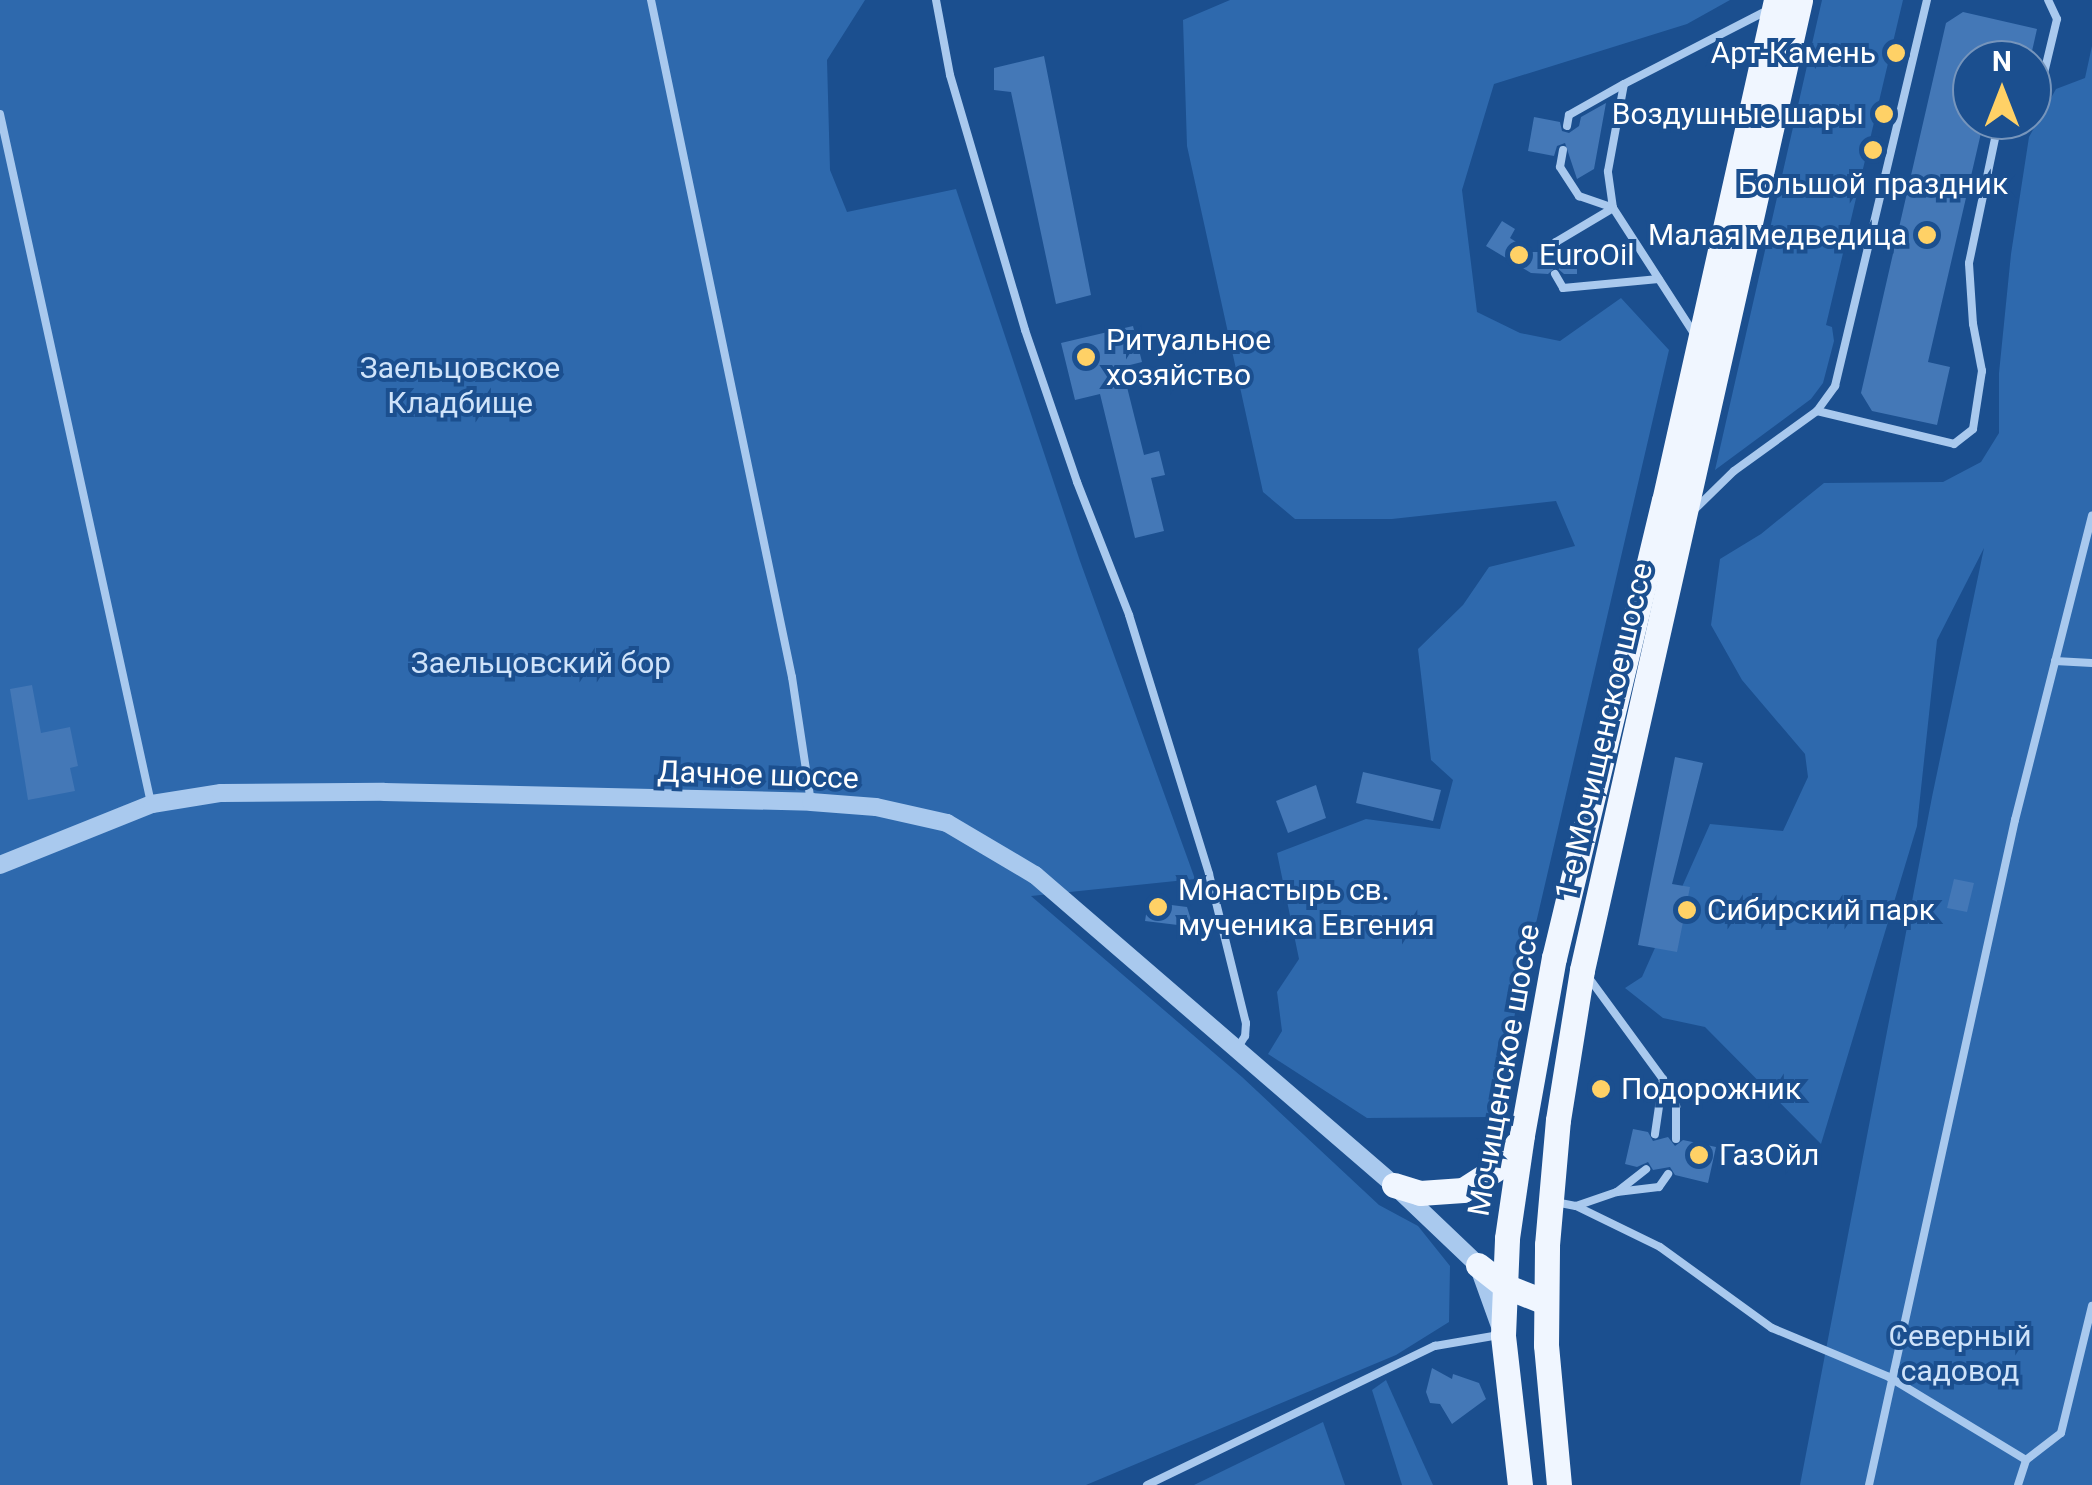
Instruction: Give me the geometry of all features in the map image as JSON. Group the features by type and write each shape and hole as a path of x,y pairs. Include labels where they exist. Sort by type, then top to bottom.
{"main road":[{"name":"1-е Мочищенское шоссе","path":"1558,1485 1545,1302 1550,1201 1582,970 1800,0"},
{"name":"Мочищенское шоссе","path":"1503,1335 1504,1286 1522,1135 1554,958 1775,4"},
{"path":"1394,1185 1420,1193 1462,1190 1506,1163 1522,1135"},
{"path":"1478,1265 1504,1286 1545,1302"},
{"path":"1503,1335 1520,1485"}],"street":[{"name":"Дачное шоссе","path":"0,865 152,804 207,794 271,791 811,802 911,813 947,824 1036,874 1238,1047 1478,1265"},
{"path":"1478,1265 1503,1335"}],"lane":[{"path":"650,0 792,677 811,802"},
{"path":"936,0 950,75 1026,330 1076,482 1129,615 1209,874 1246,1024 1246,1036 1238,1047"},
{"path":"1686,517 1734,470 1817,412 1835,386 1852,330 1927,0"},
{"path":"2048,0 2057,19 2052,40"},
{"path":"1567,126 1569,115 1775,4"},
{"path":"1624,84 1608,171 1614,208 1699,341"},
{"path":"0,114 152,804"},
{"path":"1817,412 1954,444 1972,428 1982,371 1972,324 1969,263 1995,140"},
{"path":"1563,150 1560,168 1579,196 1614,208"},
{"path":"1556,252 1556,242 1614,208"},
{"path":"1555,274 1563,288 1659,279"},
{"path":"1868,1485 1889,1377 2092,516"},
{"path":"2055,661 2092,663"},
{"path":"1582,970 1664,1079 1676,1106 1676,1138"},
{"path":"1655,1134 1664,1079"},
{"path":"1618,1192 1646,1169"},
{"path":"1576,1206 1618,1192 1659,1188 1668,1174"},
{"path":"1550,1201 1576,1206 1660,1246 1772,1328 1889,1377 2026,1460"},
{"path":"2018,1485 2026,1460 2061,1433 2092,1306"},
{"path":"1146,1485 1435,1346 1503,1335"}],"green space":[{"name":"Заельцовский бор","path":"0,0 865,0 827,60 830,170 847,212 956,189 1080,561 1195,879 1031,896 1242,1077 1379,1205 1418,1226 1450,1266 1449,1322 1396,1355 1086,1485 0,1485"},
{"path":"1230,0 1730,0 1687,24 1494,84 1462,190 1477,312 1520,333 1560,341 1621,298 1669,350 1491,1117 1367,1118 1268,1054 1282,1031 1277,992 1299,959 1277,853 1366,819 1440,829 1453,780 1431,760 1418,649 1463,605 1489,567 1575,546 1556,501 1392,519 1295,519 1263,492 1187,146 1183,20"},
{"path":"1822,0 1903,0 1826,325 1832,327 1834,341 1823,383 1811,399 1715,470"},
{"name":"Северный садовод","path":"2092,46 2092,1485 1800,1485 1932,797 1984,548 1937,640 1917,826 1821,1144 1705,1027 1663,1018 1625,988 1642,977 1710,824 1783,831 1808,777 1805,754 1742,680 1711,625 1720,559 1761,534 1824,483 1943,482 1981,462 1999,433 1999,373 2011,254 2029,140 2052,140 2052,96 2056,89 2085,78"},
{"path":"1386,1380 1433,1485 1402,1485 1372,1390"},
{"path":"1323,1422 1345,1485 1194,1485"}],"building":[{"name":"Малая медведица","path":"1963,12 2037,29 2035,40 1952,40 1952,140 1979,140 1928,362 1950,367 1937,425 1872,411 1861,393 1946,23"},
{"path":"1044,56 1091,295 1056,304 1011,92 994,90 994,68"},
{"path":"1606,103 1594,169 1577,179 1565,143 1557,146 1554,156 1528,151 1534,117 1560,122 1562,131 1569,133 1579,126 1581,117"},
{"path":"1502,221 1515,229 1510,238 1532,252 1549,252 1555,259 1563,253 1577,253 1577,274 1564,274 1556,267 1548,274 1531,273 1486,246"},
{"path":"1133,326 1142,362 1122,367 1144,455 1159,451 1165,475 1151,478 1164,531 1135,538 1100,394 1075,400 1061,343"},
{"path":"32,685 41,733 70,727 78,766 70,768 75,791 28,800 10,689"},
{"path":"1675,757 1703,763 1672,884 1690,887 1677,952 1638,945"},
{"path":"1363,772 1441,790 1433,821 1356,803"},
{"path":"1316,785 1326,818 1288,833 1276,801"},
{"path":"1954,879 1974,883 1967,912 1947,908"},
{"path":"1148,902 1187,907 1192,923 1186,926 1145,921"},
{"path":"1633,1129 1648,1132 1653,1141 1668,1137 1675,1146 1683,1140 1716,1147 1708,1183 1675,1175 1670,1167 1653,1170 1648,1162 1637,1167 1625,1164"},
{"path":"1432,1368 1452,1379 1453,1374 1479,1383 1486,1399 1452,1424 1440,1404 1430,1403 1426,1392"}],"place":[{"name":"Арт-Камень","path":"1896,53"},
{"name":"Воздушные шары","path":"1884,114"},
{"name":"Большой праздник","path":"1873,150"},
{"name":"Малая медведица","path":"1927,235"},
{"name":"EuroOil","path":"1519,255"},
{"name":"Ритуальное хозяйство","path":"1086,357"},
{"name":"Монастырь св. мученика Евгения","path":"1158,907"},
{"name":"Сибирский парк","path":"1687,910"},
{"name":"Подорожник","path":"1601,1089"},
{"name":"ГазОйл","path":"1699,1155"}],"park label":[{"name":"Заельцовское Кладбище","path":"460,385"}]}
